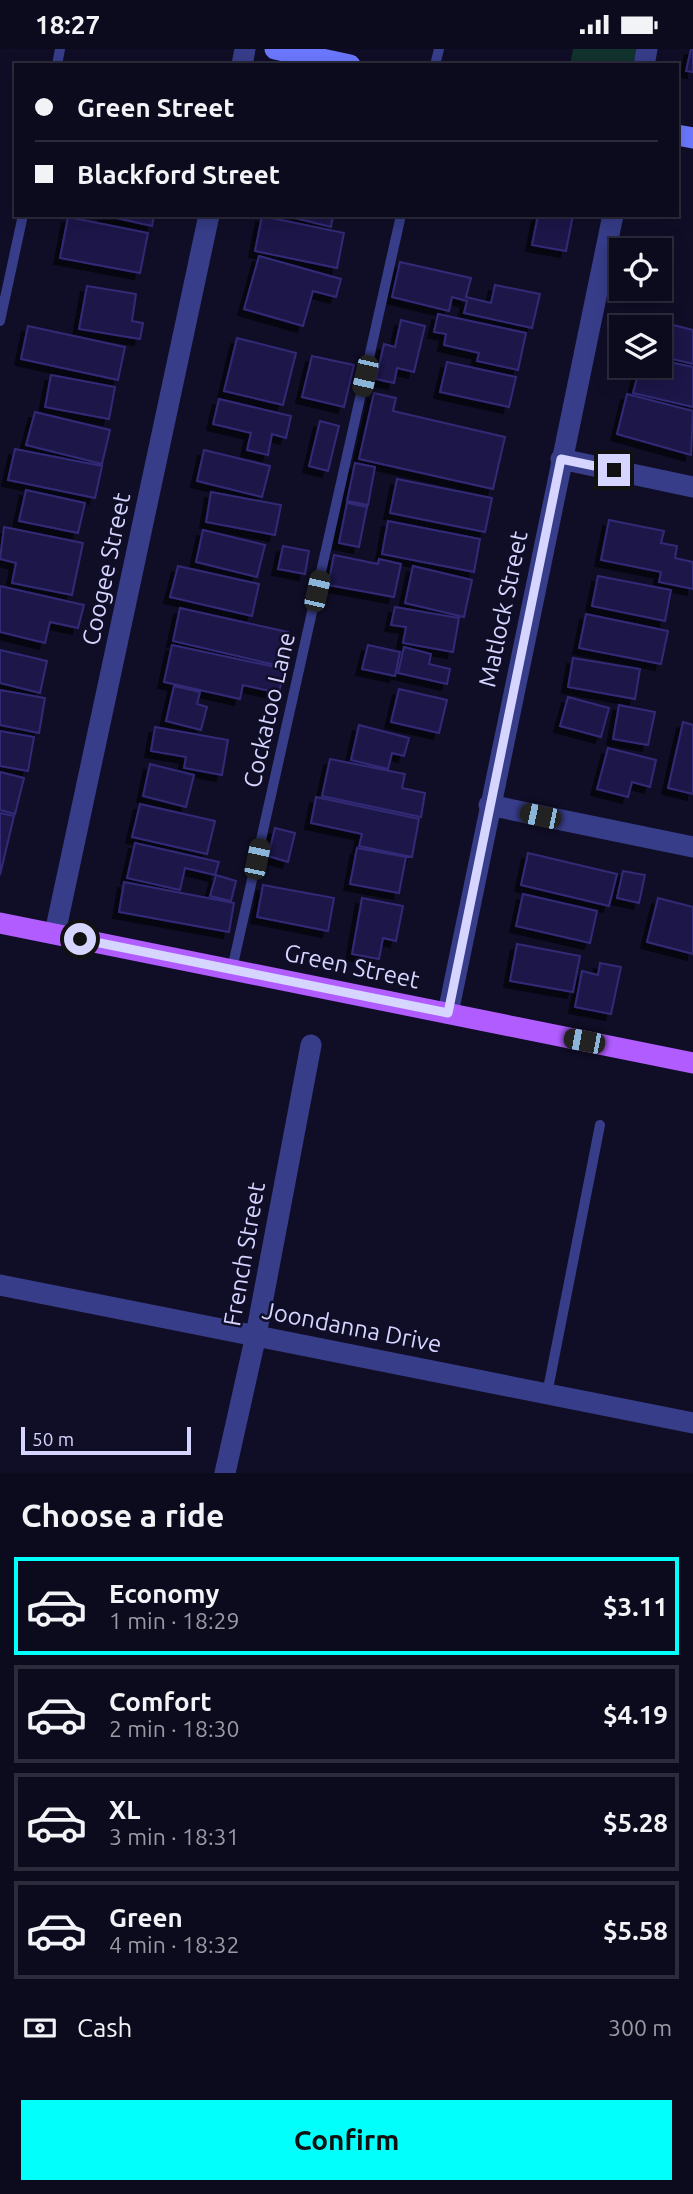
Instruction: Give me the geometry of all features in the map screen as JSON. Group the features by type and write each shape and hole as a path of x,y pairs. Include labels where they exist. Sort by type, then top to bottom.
{"main road":[{"name":"Green Street","path":"0,923 693,1063"}],"street":[{"path":"275,49 341,63"},
{"name":"Coogee Street","path":"55,933 209,217"},
{"name":"Matlock Street","path":"448,1013 613,217"},
{"path":"561,459 693,487"},
{"path":"489,806 693,847"},
{"name":"French Street","path":"225,1473 256,1335 311,1045"},
{"name":"Joondanna Drive","path":"0,1285 693,1423"}],"lane":[{"path":"0,321 23,217"},
{"name":"Cockatoo Lane","path":"232,968 401,217"},
{"path":"547,1394 600,1125"}],"green space":[{"path":"573,49 637,49 634,63 570,63"}],"building":[{"path":"693,49 693,72 686,71"},
{"path":"68,217 148,233 140,273 60,258"},
{"path":"112,217 154,217 152,226"},
{"path":"262,217 344,233 337,268 255,251"},
{"path":"291,217 333,217 331,227"},
{"path":"538,217 573,217 566,251 532,245"},
{"path":"259,256 341,279 336,297 313,291 303,326 244,309"},
{"path":"400,262 471,278 466,297 491,303 495,285 540,294 532,328 464,313 467,301 452,297 449,311 392,297"},
{"path":"87,286 136,294 132,321 143,323 140,339 79,329"},
{"path":"438,314 526,333 518,370 477,361 479,353 444,345 446,334 434,332"},
{"path":"401,320 425,326 414,372 397,368 394,383 376,379 384,344 395,347"},
{"path":"672,325 693,330 693,364 672,359"},
{"path":"28,326 125,347 118,380 21,359"},
{"path":"237,338 296,353 283,405 224,391"},
{"path":"312,356 354,365 344,407 302,397"},
{"path":"447,362 516,377 509,407 440,392"},
{"path":"672,363 693,367 693,407 633,393 637,378 672,378"},
{"path":"51,375 115,387 109,419 45,407"},
{"path":"374,393 396,398 393,411 505,437 493,489 359,459"},
{"path":"627,394 693,411 691,455 617,434"},
{"path":"219,399 291,416 286,438 272,434 268,455 247,450 251,433 213,424"},
{"path":"35,412 110,430 102,464 26,445"},
{"path":"320,421 339,426 328,471 309,466"},
{"path":"15,449 102,466 95,498 8,480"},
{"path":"204,450 270,466 262,497 197,481"},
{"path":"355,463 375,467 368,505 347,501"},
{"path":"397,479 492,498 485,532 390,513"},
{"path":"26,490 85,503 78,533 19,521"},
{"path":"211,492 281,505 275,535 206,522"},
{"path":"347,503 367,507 359,547 339,543"},
{"path":"609,520 664,531 661,543 677,546 675,558 693,562 693,589 659,582 661,572 601,560"},
{"path":"388,521 480,539 474,572 382,554"},
{"path":"4,527 83,543 72,595 12,583 16,563 0,559"},
{"path":"203,530 265,545 257,577 196,562"},
{"path":"283,546 309,551 305,574 278,569"},
{"path":"334,555 378,564 379,559 401,564 394,597 328,585"},
{"path":"178,566 259,584 252,616 170,597"},
{"path":"413,566 472,580 464,617 405,603"},
{"path":"598,576 671,590 665,621 592,606"},
{"path":"0,586 84,605 78,628 50,622 45,643 0,632"},
{"path":"395,607 459,618 453,652 403,643 406,627 391,625"},
{"path":"180,608 288,632 280,666 173,641"},
{"path":"586,614 668,631 661,664 579,648"},
{"path":"172,645 284,669 279,693 243,685 240,699 164,682"},
{"path":"368,645 400,652 395,676 362,669"},
{"path":"404,647 431,654 429,664 450,669 447,684 398,673"},
{"path":"0,650 47,661 40,693 0,683"},
{"path":"573,658 640,669 635,699 568,687"},
{"path":"174,686 200,692 197,704 207,707 201,730 166,721"},
{"path":"399,689 447,700 439,733 391,722"},
{"path":"0,690 45,698 39,733 0,725"},
{"path":"568,697 609,708 601,737 560,726"},
{"path":"619,705 655,712 648,745 613,739"},
{"path":"683,722 693,725 693,794 668,788"},
{"path":"359,725 409,738 404,756 392,753 388,769 351,760"},
{"path":"155,727 228,740 222,775 184,768 186,757 151,751"},
{"path":"0,731 34,737 28,771 0,766"},
{"path":"608,748 656,760 650,787 632,782 628,797 597,789"},
{"path":"330,759 405,774 402,788 425,793 421,817 322,796"},
{"path":"150,764 194,775 186,807 143,796"},
{"path":"0,772 24,778 15,814 0,810"},
{"path":"316,797 419,819 412,857 359,846 362,834 311,823"},
{"path":"140,804 215,821 207,854 132,837"},
{"path":"0,813 14,816 0,875"},
{"path":"275,828 295,833 288,862 268,856"},
{"path":"135,843 219,862 215,875 185,868 180,890 127,878"},
{"path":"357,848 406,857 399,893 350,884"},
{"path":"528,853 617,874 609,906 521,885"},
{"path":"623,871 645,875 639,903 617,898"},
{"path":"216,875 236,881 231,901 210,896"},
{"path":"124,882 234,903 229,932 119,912"},
{"path":"263,885 334,898 328,931 257,917"},
{"path":"523,894 597,911 590,943 516,926"},
{"path":"362,898 403,906 396,941 383,938 379,959 352,954"},
{"path":"658,898 693,907 693,954 647,942"},
{"path":"517,944 580,956 573,992 510,981"},
{"path":"600,963 621,967 611,1014 575,1007 582,971 598,975"}],"route":[{"path":"80,939 448,1013 561,459 614,470"}]}
